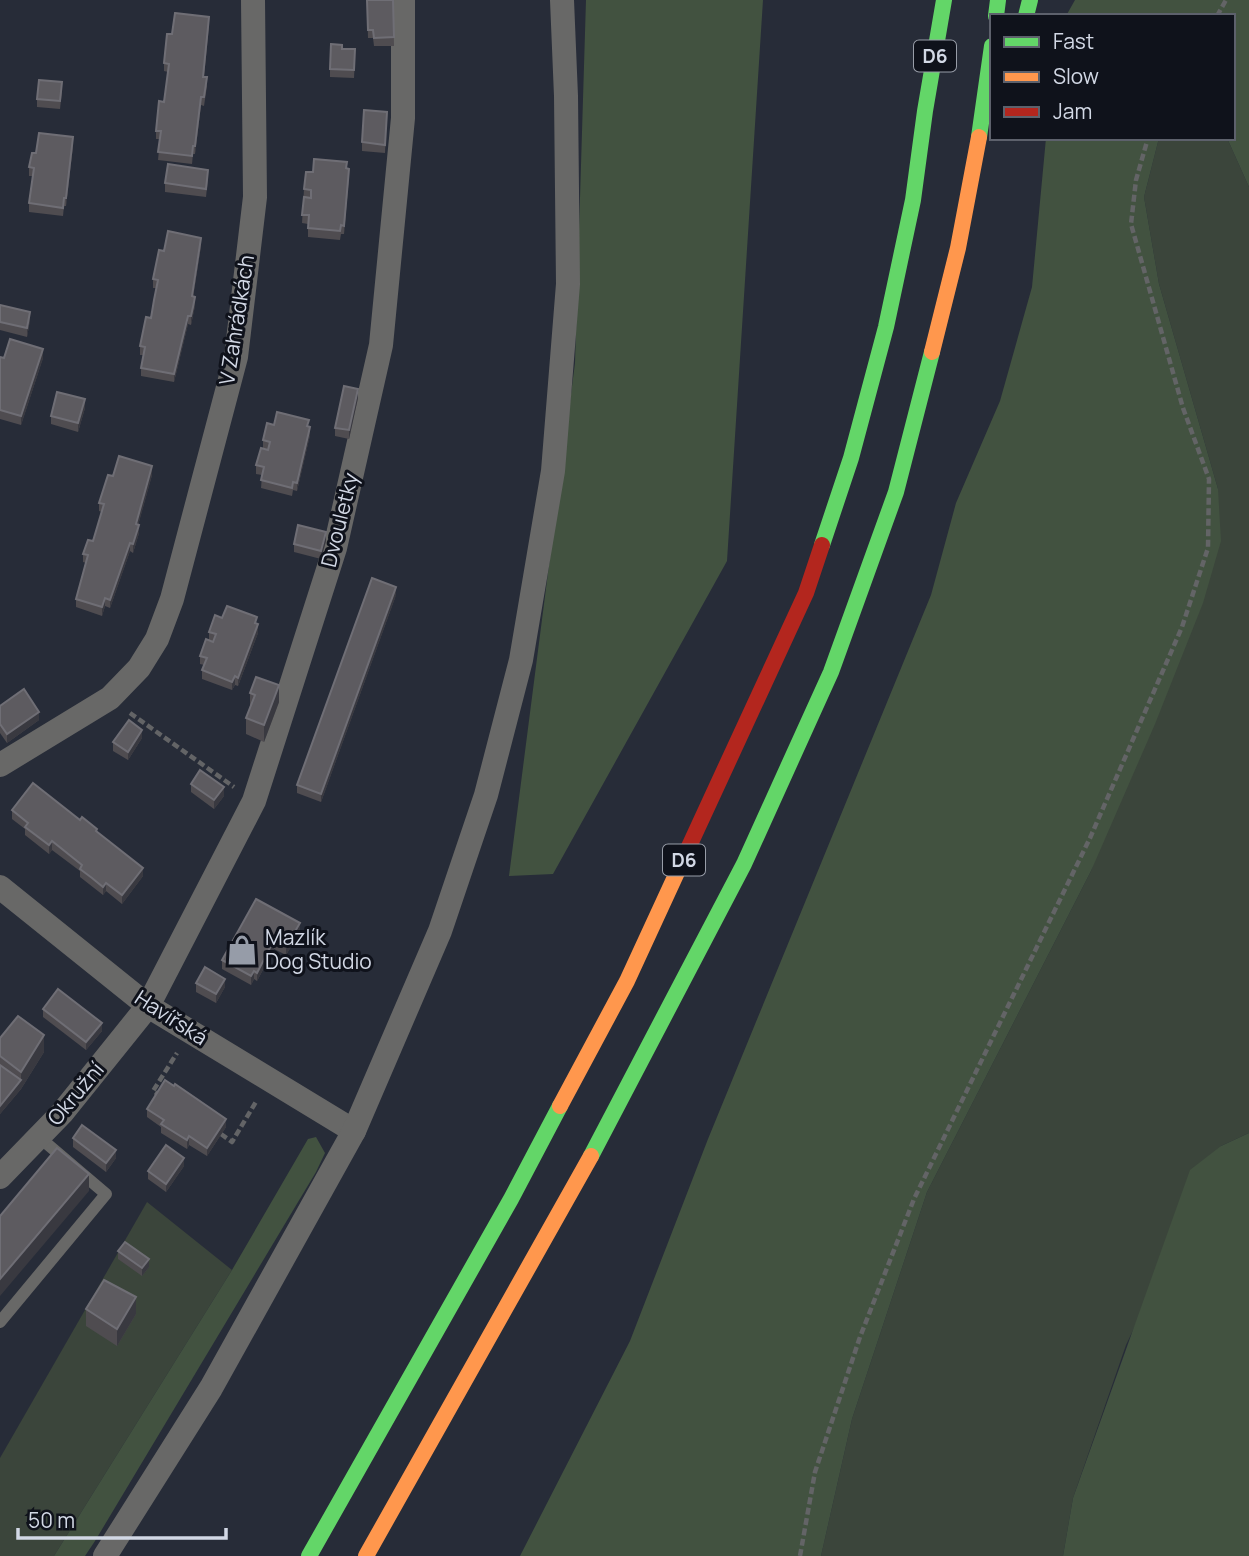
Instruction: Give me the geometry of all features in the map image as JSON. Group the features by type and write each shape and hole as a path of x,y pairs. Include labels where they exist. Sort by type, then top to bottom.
{"highway":[{"name":"D6","path":"309,1556 511,1199 627,981 806,593 850,458 886,327 913,200 944,0"},
{"name":"D6","path":"366,1556 621,1102 744,864 826,684 896,492 958,248 975,169 990,60"},
{"path":"915,74 925,111"},
{"path":"958,248 989,179"}],"street":[{"name":"V Zahrádkách","path":"0,765 110,698 139,668 157,639 172,599 236,358 255,197 253,0"},
{"name":"Dvouletky","path":"148,1006 254,801 335,548 381,345 403,118 403,0"},
{"path":"105,1556 211,1388 354,1131 440,931 486,795 521,660 553,471 568,284 562,0"},
{"name":"Havířská","path":"0,887 148,1006 354,1131"},
{"name":"Okružní","path":"0,1177 62,1113 148,1006"}],"lane":[{"path":"0,1322 106,1194 39,1137"}],"path":[{"path":"800,1556 815,1472 860,1337 914,1199 1090,838 1182,627 1208,548 1209,479 1183,408 1131,224 1136,180 1147,140"},
{"path":"110,698 254,801"},
{"path":"161,1096 153,1091 183,1043"},
{"path":"221,1134 232,1142 261,1094"}],"shaded area":[{"path":"1158,140 1228,140 1249,187 1249,1133 1221,1146 1126,1345 1073,1498 1063,1556 821,1556 852,1419 927,1192 1091,871 1218,489 1159,284 1144,197"},
{"path":"147,1202 232,1270 54,1556 0,1556 0,1458"}],"green space":[{"path":"586,0 763,0 727,561 553,874 509,876 575,363"},
{"path":"1075,0 1249,0 1249,187 1228,140 1235,140 1235,14 1067,14"},
{"path":"1046,140 1158,140 1144,197 1159,284 1218,489 1221,541 1203,603 1155,724 1091,871 927,1192 852,1419 821,1556 520,1556 630,1341 708,1139 931,595 956,503 1000,401 1032,287"},
{"path":"1249,1133 1249,1556 1063,1556 1073,1498 1190,1170 1221,1146"},
{"path":"316,1137 325,1153 316,1172 95,1541 85,1556 54,1556 232,1270 308,1139"}],"building":[{"path":"367,0 393,0 394,37 374,38 373,30 368,30"},
{"path":"175,13 209,17 203,77 207,77 204,97 201,97 192,156 158,152 161,131 156,131 159,101 164,102 169,64 164,63 167,34 172,34"},
{"path":"331,44 342,45 342,49 355,49 354,70 330,69"},
{"path":"39,80 62,82 60,101 37,99"},
{"path":"364,110 387,112 385,145 362,142"},
{"path":"39,133 73,137 63,208 29,203 34,168 29,167 32,153 36,153"},
{"path":"314,159 347,162 346,168 349,169 344,226 341,225 340,231 308,228 309,215 302,215 304,197 311,198 311,190 304,189 306,172 313,172"},
{"path":"168,164 208,170 206,189 165,183"},
{"path":"168,231 201,238 192,296 195,297 174,374 141,368 145,347 140,346 146,317 151,318 158,280 153,279 159,250 164,251"},
{"path":"0,305 30,312 27,328 0,322"},
{"path":"10,339 43,349 21,416 0,410 0,357 4,358"},
{"path":"344,386 358,389 349,430 335,428"},
{"path":"57,392 85,399 78,423 51,416"},
{"path":"277,412 309,420 307,426 310,427 297,483 293,482 292,488 261,480 264,467 256,465 261,448 268,450 270,442 263,440 267,423 274,425"},
{"path":"119,456 152,466 133,544 130,543 110,600 105,598 102,607 76,599 88,555 83,554 88,540 93,541 104,504 99,503 108,475 113,476"},
{"path":"298,525 326,532 321,551 294,544"},
{"path":"372,578 396,587 321,794 297,785"},
{"path":"227,606 257,617 255,623 258,624 238,678 235,676 232,682 202,670 207,658 200,656 206,639 213,642 216,634 209,632 215,615 222,618"},
{"path":"256,677 279,685 264,725 246,718 255,695 250,693"},
{"path":"24,689 39,712 7,734 0,724 0,706"},
{"path":"129,720 142,730 128,752 113,742"},
{"path":"200,770 224,787 214,800 191,784"},
{"path":"33,783 80,820 82,817 143,868 122,895 106,883 103,887 80,869 82,865 52,841 49,845 25,827 28,823 12,810"},
{"path":"256,899 300,923 286,947 274,940 257,973 254,971 251,976 222,960"},
{"path":"205,967 225,979 216,994 196,983"},
{"path":"58,989 102,1023 86,1042 43,1009"},
{"path":"18,1016 44,1035 21,1072 0,1056 0,1038"},
{"path":"0,1065 21,1080 0,1106"},
{"path":"165,1080 226,1119 207,1148 189,1136 187,1140 161,1124 164,1120 147,1109"},
{"path":"82,1125 116,1150 106,1163 73,1138"},
{"path":"166,1145 184,1158 166,1184 148,1171"},
{"path":"57,1148 89,1174 0,1279 0,1216"},
{"path":"125,1242 149,1259 142,1268 118,1251"},
{"path":"104,1280 136,1297 117,1329 86,1309"}],"traffic: fast":[{"path":"822,545 851,458 886,327 913,200 944,0"},
{"path":"996,14 998,0"},
{"path":"1026,14 1030,0"},
{"path":"979,137 990,60"},
{"path":"591,1156 744,864 831,672 896,492 932,352"},
{"path":"309,1556 511,1199 560,1106"}],"traffic: slow":[{"path":"932,352 958,248 979,137"},
{"path":"560,1106 627,981 686,853"},
{"path":"366,1556 591,1156"}],"traffic: jam":[{"path":"686,853 806,593 822,545"}],"place":[{"name":"Mazlík Dog Studio","path":"242,950"}]}
